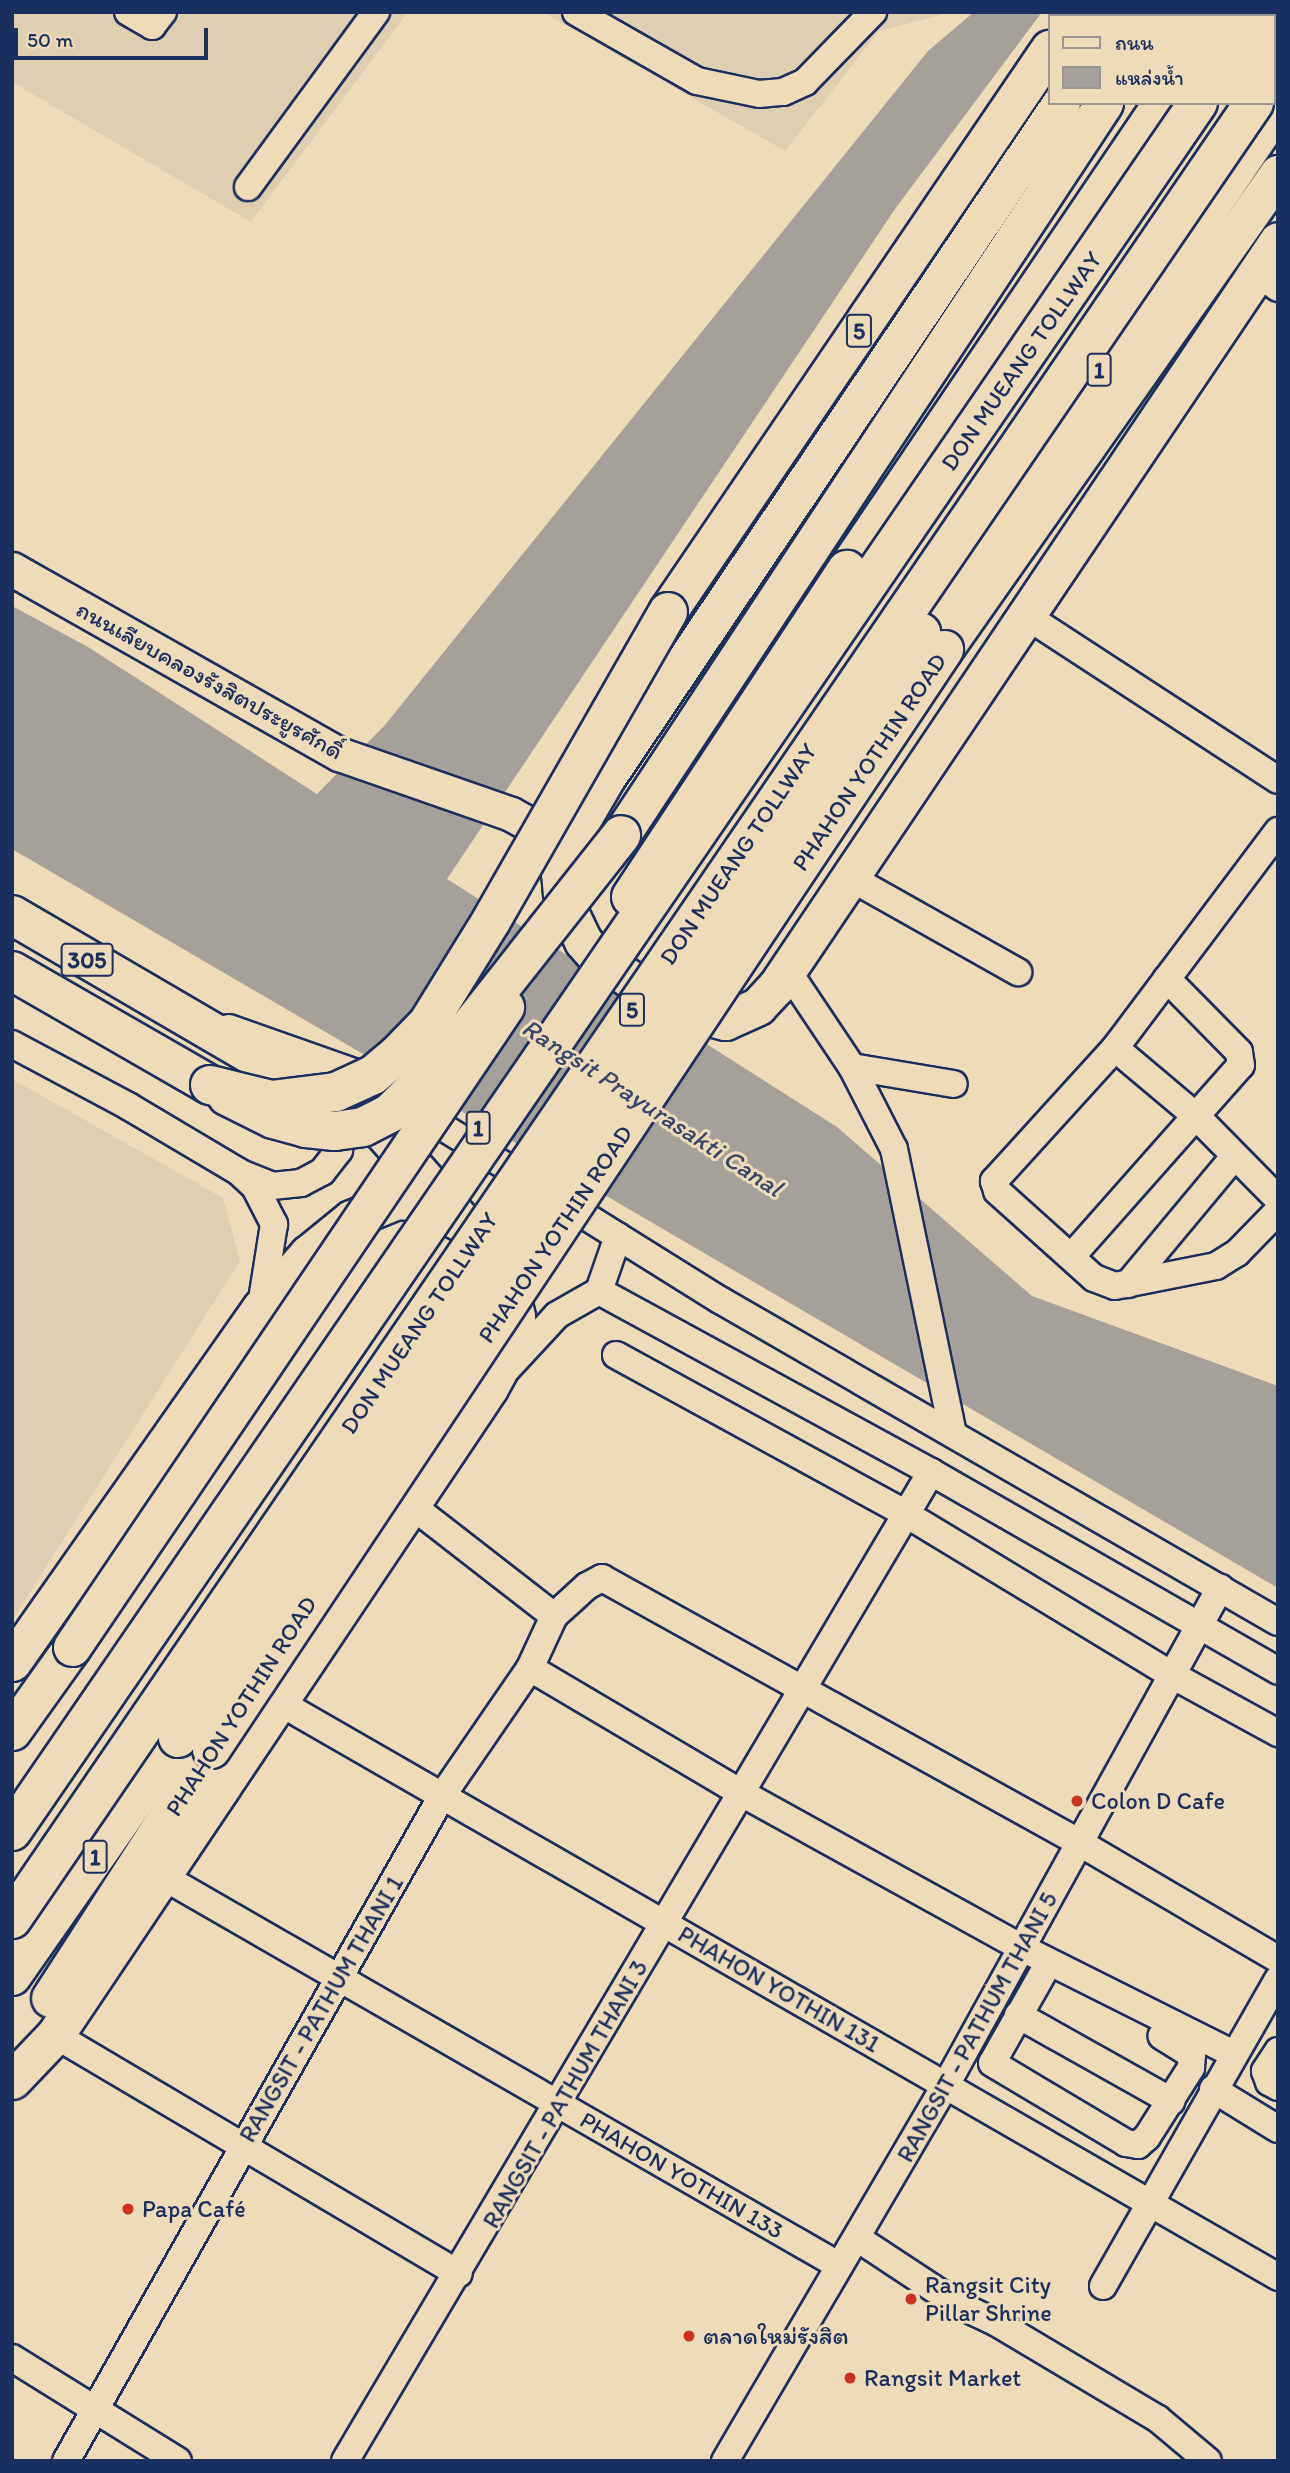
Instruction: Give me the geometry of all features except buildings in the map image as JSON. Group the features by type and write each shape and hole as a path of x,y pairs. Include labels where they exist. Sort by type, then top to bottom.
{"main road":[{"name":"5","path":"210,1085 271,1100 336,1092 373,1075 428,1023 668,612 1048,53"},
{"path":"1060,105 606,778 567,845 560,872 562,897 583,941 597,957 672,1007 725,1021 741,1017 758,1006 787,970 1028,617 1267,280 1278,241"},
{"name":"1","path":"12,1731 72,1647 621,835 1103,105"},
{"name":"1","path":"12,1803 494,1105 847,569 1162,105"},
{"name":"DON MUEANG TOLLWAY","path":"12,1831 1197,105"},
{"name":"DON MUEANG TOLLWAY","path":"12,1919 1253,105"},
{"name":"PHAHON YOTHIN ROAD","path":"932,641 1278,107"},
{"name":"PHAHON YOTHIN ROAD","path":"12,2060 194,1744 583,1127 932,641 1278,174"},
{"path":"12,971 248,1108 306,1128 335,1131 363,1127 390,1113 442,1062 621,835"},
{"name":"305","path":"12,915 162,1004"},
{"path":"12,2080 55,2035 489,1388 513,1344 513,1291 503,1269 383,1132 307,1084 162,1004"},
{"path":"12,1662 261,1308 328,1235 378,1206 397,1200 419,1202 462,1222"},
{"name":"PHAHON YOTHIN ROAD","path":"12,1976 194,1744"}],"street":[{"path":"128,12 152,26 163,12"},
{"path":"248,187 376,12"},
{"path":"576,12 697,81 758,93 783,92 805,82 873,12"},
{"name":"ถนนเลียบคลองรังสิตประยูรศักดิ์","path":"12,569 339,754 511,814 567,845"},
{"path":"1028,617 1278,780"},
{"path":"1278,831 1115,1048 994,1181 997,1191 1102,1283 1128,1284 1216,1266 1237,1253 1278,1211"},
{"path":"851,878 1018,972"},
{"path":"787,970 852,1067 894,1149 949,1400 953,1433"},
{"path":"1071,1257 1197,1117 1242,1059 1167,979"},
{"path":"162,1004 354,1072 618,1236 1278,1622"},
{"path":"12,1044 239,1172 272,1186 300,1183 322,1172 339,1150 340,1126 329,1106 307,1084"},
{"path":"1115,1048 1197,1117 1278,1199"},
{"path":"852,1067 954,1084"},
{"path":"1128,1284 1234,1157"},
{"path":"239,1172 268,1206 274,1224 261,1308"},
{"path":"489,1388 557,1315 599,1292 618,1236"},
{"path":"599,1292 931,1472 1278,1671"},
{"path":"616,1355 906,1514 1172,1675 1278,1733"},
{"name":"RANGSIT - PATHUM THANI 3","path":"345,2461 459,2274 931,1472"},
{"path":"411,1505 554,1616"},
{"name":"RANGSIT - PATHUM THANI 1","path":"66,2461 442,1796 530,1668 554,1616 587,1586 602,1578 804,1689"},
{"name":"RANGSIT - PATHUM THANI 5","path":"725,2461 946,2085 1220,1588"},
{"path":"530,1668 1019,1953 1234,2054"},
{"path":"804,1689 1080,1843 1278,1959"},
{"name":"PHAHON YOTHIN 131","path":"279,1702 1149,2200 1278,2277"},
{"name":"PHAHON YOTHIN 133","path":"162,1876 838,2265"},
{"path":"1019,1953 1043,1973 1186,2049 1193,2063 1147,2137 1138,2145 1126,2143 992,2063 1043,1973"},
{"path":"1103,2286 1149,2200 1234,2054 1270,2012 1278,1979"},
{"path":"1018,2015 1171,2101"},
{"path":"55,2035 459,2274"},
{"path":"1278,2051 1265,2076 1278,2087"},
{"path":"1213,2090 1278,2129"},
{"path":"858,2238 957,2304 997,2323 1158,2420 1208,2461"},
{"path":"12,2358 178,2461"}],"shaded area":[{"path":"12,12 408,12 251,222 12,82"},
{"path":"543,12 952,12 879,31 785,151"},
{"path":"12,1079 223,1198 240,1261 12,1621"}],"water":[{"name":"Rangsit Prayurasakti Canal","path":"974,12 1042,12 895,209 447,879 837,1127 1032,1296 1278,1386 1278,1588 12,849 12,606 88,647 317,794 385,725 928,51"}],"place":[{"name":"Colon D Cafe","path":"1077,1801"},
{"name":"Papa Café","path":"128,2209"},
{"name":"Rangsit City Pillar Shrine","path":"911,2299"},
{"name":"ตลาดใหม่รังสิต","path":"689,2336"},
{"name":"Rangsit Market","path":"850,2378"}]}
